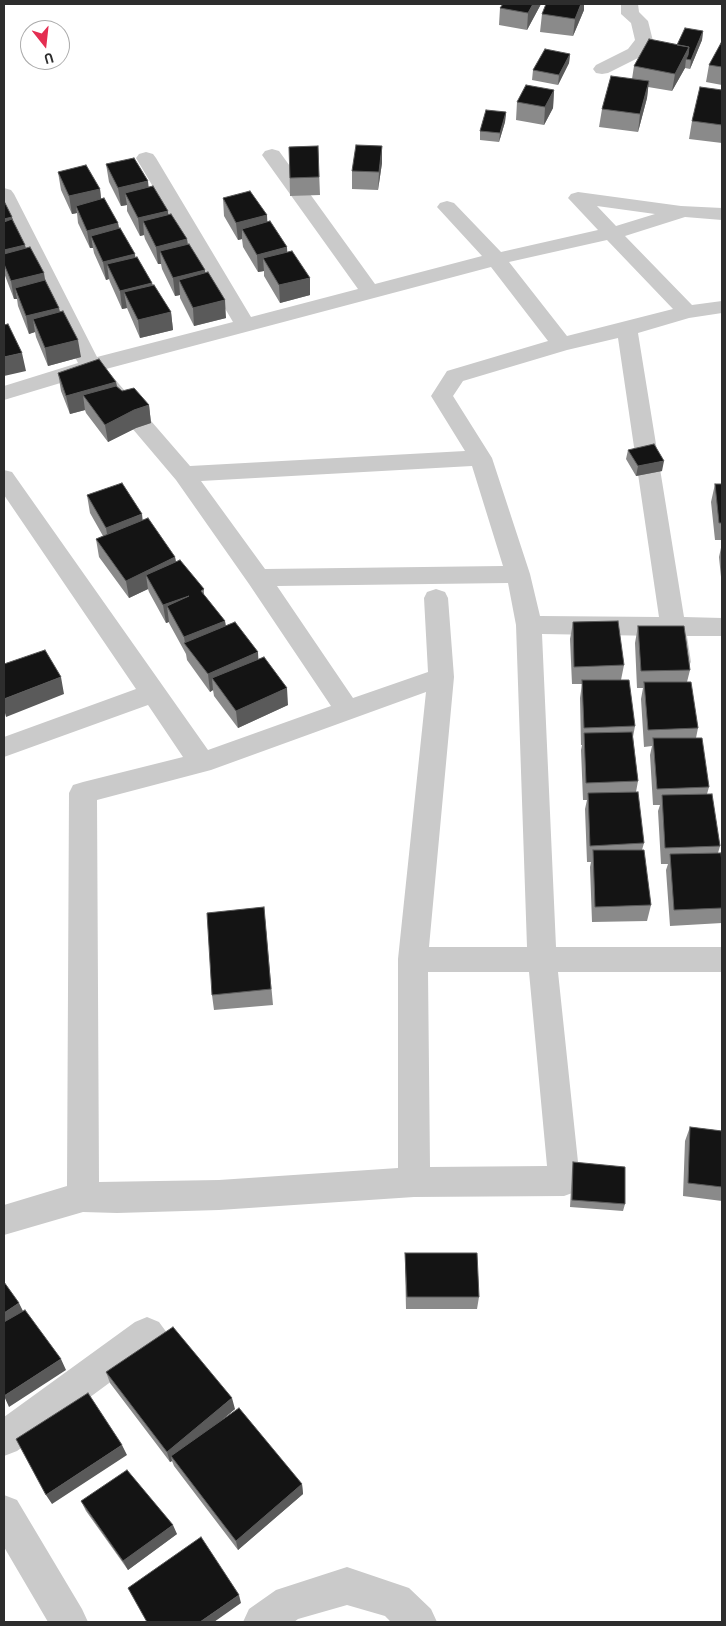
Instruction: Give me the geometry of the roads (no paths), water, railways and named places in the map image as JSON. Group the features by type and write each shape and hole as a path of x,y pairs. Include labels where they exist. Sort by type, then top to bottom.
{"street":[{"path":"602,69 634,53 644,41 639,21 630,14 630,4"},
{"path":"272,155 371,293"},
{"path":"146,158 245,325"},
{"path":"4,194 91,366 184,474 258,578 347,710"},
{"path":"687,312 578,198 684,212 722,214"},
{"path":"447,206 496,259 562,344"},
{"path":"4,393 91,366 245,325 496,259 613,233 684,212"},
{"path":"4,1220 82,1197 117,1198 219,1195 414,1182 564,1181 542,959 529,625 518,574 481,458 442,396 455,376 562,344 626,330 687,312 722,307"},
{"path":"626,330 682,686"},
{"path":"184,474 481,458"},
{"path":"4,478 202,762"},
{"path":"258,578 518,574"},
{"path":"414,1182 413,959 441,677 436,598"},
{"path":"529,625 722,627"},
{"path":"82,1197 83,793 202,762 441,677"},
{"path":"4,748 153,693"},
{"path":"413,959 722,960"},
{"path":"4,1438 147,1334 194,1398"},
{"path":"4,1513 69,1622"},
{"path":"262,1622 289,1603 347,1586 396,1601 418,1622"}]}
